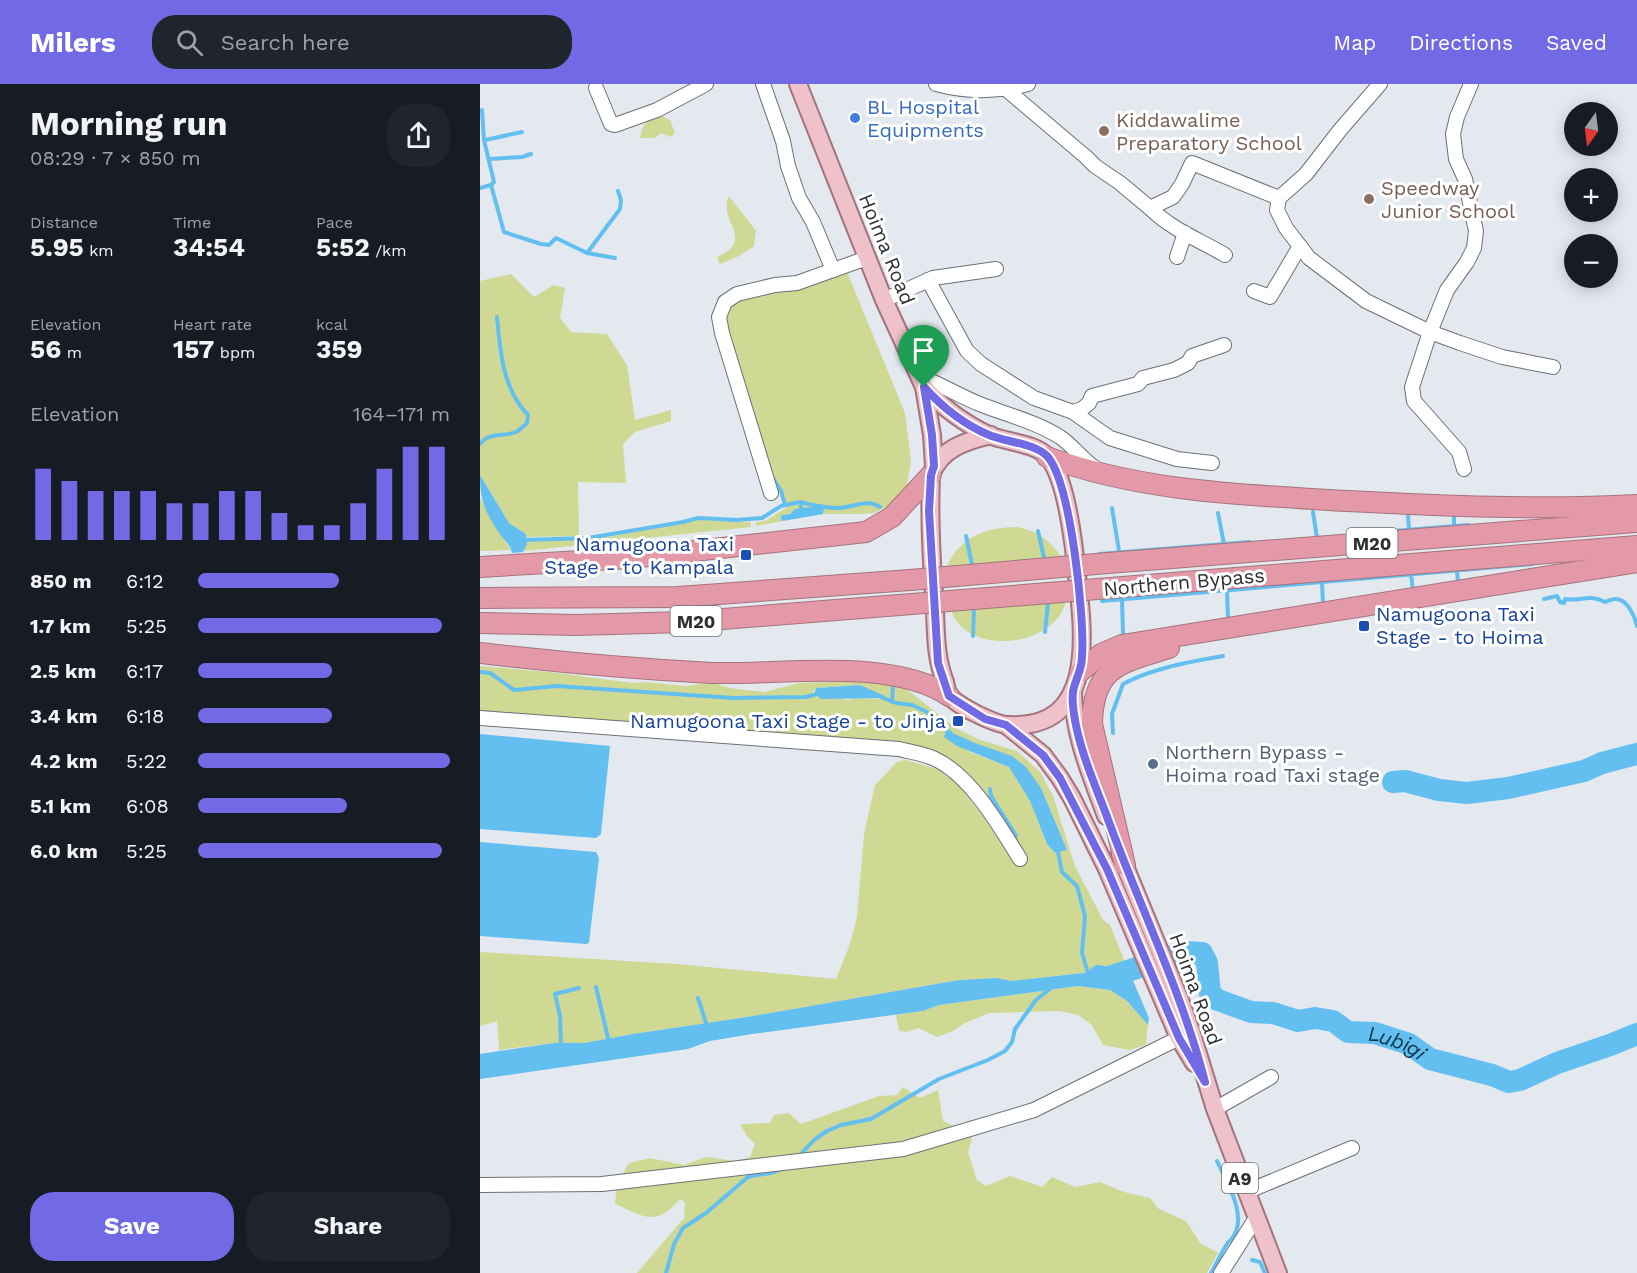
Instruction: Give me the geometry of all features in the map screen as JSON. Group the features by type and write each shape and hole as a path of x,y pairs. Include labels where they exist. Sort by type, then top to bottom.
{"highway":[{"path":"1047,457 1104,474 1158,485 1212,492 1327,500 1520,508 1637,505"},
{"path":"480,567 631,558 866,532 892,517 933,470"},
{"name":"Northern Bypass","path":"480,598 678,597 1637,522"},
{"name":"Northern Bypass","path":"480,623 576,625 685,622 1637,546"},
{"path":"1076,681 1101,654 1122,645 1637,562"},
{"path":"1116,867 1092,724 1092,707 1096,692 1103,678 1113,669 1130,661 1234,628"},
{"path":"480,653 589,666 714,673 858,672 896,675 936,687 949,696"}],"main road":[{"name":"Hoima Road","path":"798,84 884,300 922,381 932,435 930,536 938,663 949,696"},
{"path":"922,381 938,403 956,417 991,435 1026,444 1047,457"},
{"path":"933,470 952,448 967,441 991,435"},
{"name":"Hoima Road","path":"1047,457 1065,498 1081,614 1082,657 1076,681 1075,724 1129,920 1179,1038 1205,1082"},
{"path":"949,696 985,719 1006,725 1028,725 1044,722 1060,710 1076,681"},
{"name":"A9","path":"1006,725 1043,755 1116,867"},
{"name":"Hoima Road","path":"1116,867 1184,1010 1205,1082"},
{"name":"A9","path":"1205,1082 1278,1273"}],"street":[{"path":"596,88 611,124 615,125 657,110 706,84"},
{"path":"763,84 783,141 788,166 799,198 813,222 833,270"},
{"path":"936,84 1007,90 1028,84"},
{"path":"1380,84 1306,174 1279,198 1277,210 1286,228 1309,258 1366,301 1430,332 1502,357 1553,367"},
{"path":"1464,470 1459,452 1414,401 1412,387 1430,332 1448,290 1474,248 1476,231 1465,179 1456,159 1453,134 1457,117 1472,84"},
{"path":"1007,90 1095,166 1120,183 1175,229 1225,255"},
{"path":"1150,208 1173,197 1192,163 1279,198"},
{"path":"1177,257 1185,233"},
{"path":"1254,291 1270,297 1300,246"},
{"path":"771,493 719,317 725,302 737,294 775,285 797,283 867,258"},
{"path":"884,300 928,280 996,269"},
{"path":"928,280 968,351 1025,393 1073,412 1110,438 1177,459 1212,463"},
{"path":"1073,412 1082,409 1089,403 1092,396 1138,384 1143,378 1174,370 1188,363 1192,356 1224,345"},
{"path":"922,381 942,385 980,405 1040,427 1062,438 1081,458 1104,474"},
{"path":"480,718 899,749 934,758 958,773 1003,832 1020,859"},
{"path":"480,1185 602,1184 903,1149 1034,1110 1179,1038"},
{"path":"1215,1109 1271,1077"},
{"path":"1246,1192 1352,1148"},
{"path":"1221,1273 1256,1218"}],"green space":[{"path":"658,114 670,120 675,133 670,137 661,133 655,138 640,138 646,123"},
{"path":"729,196 756,231 754,246 739,256 720,264 717,257 729,251 734,244 735,237 728,214"},
{"path":"847,272 905,413 911,462 907,484 899,496 885,508 874,513 823,514 824,509 819,506 780,518 783,521 756,526 756,522 765,521 786,508 782,490 773,491 725,332 726,307 732,300"},
{"path":"511,274 534,297 554,285 565,288 560,318 571,332 607,334 627,365 635,420 671,410 671,421 635,432 623,444 626,483 578,482 579,536 526,537 526,534 509,523 480,475 480,281"},
{"path":"480,498 501,535 511,550 480,551"},
{"path":"697,520 751,522 751,527 524,551 527,541 609,537"},
{"path":"1017,527 1032,531 1043,538 1063,559 946,568 958,549 974,536 994,529"},
{"path":"1066,601 1059,617 1046,629 1029,637 1010,641 991,640 974,635 960,625 951,610"},
{"path":"480,666 633,683 687,686 711,682 729,688 764,692 799,683 876,680 897,685 909,691 957,729 980,740 1017,751 1040,772 1053,796 1075,866 1103,920 1110,925 1126,964 1113,967 1108,973 1083,973 1012,981 997,978 959,980 584,1043 554,1043 499,1050 497,1021 480,1026 480,952 676,964 836,979 850,944 857,917 864,834 875,785 897,762 906,760 937,769 957,784 995,830 1003,845 1015,845 982,788 964,771 943,757 480,712","holes":["860,685 882,699 848,700 812,694 816,688","946,731 975,743 1041,788 1067,850 1055,853 1047,844 1030,801 1009,767 970,752"]},
{"path":"1078,986 1110,990 1127,1001 1148,1025 1146,1045 1130,1050 1103,1045 1092,1025 1078,1015 1060,1011 989,1013 937,1037 918,1028 907,1032 899,1031 896,1015 923,1011 939,1005"},
{"path":"903,1087 920,1098 938,1090 943,1121 954,1126 965,1123 972,1139 968,1152 977,1180 986,1186 1010,1176 1042,1187 1052,1177 1075,1187 1100,1182 1124,1192 1150,1198 1159,1209 1186,1221 1200,1243 1218,1253 1207,1273 637,1273 684,1218 685,1202 680,1199 664,1213 650,1217 642,1216 615,1204 617,1183 629,1163 650,1158 684,1165 706,1157 735,1161 750,1157 755,1144 740,1124 770,1123 774,1115 789,1113 801,1124 879,1096 897,1095"}],"water":[{"path":"480,475 509,523 526,534 527,544 523,552 512,553 490,518 482,499"},
{"path":"819,506 824,508 823,514 783,521 780,518 795,509"},
{"path":"860,685 885,696 884,698 821,699 811,695 816,688"},
{"path":"946,730 1012,756 1026,767 1041,788 1067,850 1055,853 1047,844 1030,801 1009,767 957,746 944,737"},
{"path":"480,734 610,746 601,834 596,838 480,829"},
{"path":"480,842 596,852 599,858 589,943 480,936"},
{"path":"1126,964 1149,1018 1148,1025 1127,1001 1110,990 1078,986 939,1005 923,1011 752,1034 710,1041 688,1049 480,1079 480,1054 554,1043 584,1043 959,980 997,978 1012,981 1083,973 1108,973 1113,967"}],"waterway":[{"path":"482,110 484,140 494,182 491,185"},
{"path":"485,140 522,132"},
{"path":"489,159 522,157 531,154"},
{"path":"480,188 491,185 504,232 549,245 556,238 587,253 615,258"},
{"path":"587,253 620,209 621,200 618,191"},
{"path":"480,444 492,436 516,432 527,423 528,415 513,394 504,369 497,317"},
{"path":"773,478 781,491 785,505"},
{"path":"800,502 833,508 865,503 880,507"},
{"path":"523,540 588,538 698,518 737,520 762,518 781,506 800,502 802,511"},
{"path":"1112,508 1119,551"},
{"path":"1313,512 1317,538"},
{"path":"1454,512 1454,526"},
{"path":"1218,513 1224,544"},
{"path":"1408,515 1409,529"},
{"path":"1356,534 1468,525"},
{"path":"1038,531 1044,558"},
{"path":"966,536 972,565"},
{"path":"1099,554 1250,542"},
{"path":"1102,601 1532,564"},
{"path":"1457,571 1458,582"},
{"path":"1411,575 1413,590"},
{"path":"1322,582 1323,604"},
{"path":"1227,590 1228,618"},
{"path":"1544,599 1557,596 1560,602 1564,603 1565,599 1593,598 1605,602 1619,600 1630,609 1637,626"},
{"path":"1122,599 1123,633"},
{"path":"1045,632 1048,603"},
{"path":"973,636 974,609"},
{"path":"1113,733 1112,714 1123,684 1159,670 1223,656"},
{"path":"480,672 490,673 514,690 557,686 733,698 814,695"},
{"path":"892,702 893,687"},
{"path":"881,697 896,703 912,705 927,712 941,727 950,732"},
{"path":"1393,782 1405,781 1439,790 1467,793 1508,788 1584,771 1602,763 1637,754"},
{"path":"990,789 991,796 1016,836"},
{"path":"1057,847 1062,872 1077,886 1085,916 1082,953 1088,973"},
{"name":"Lubigi","path":"1099,976 1106,978 1186,952 1202,953 1207,963 1210,994 1218,1000 1251,1012 1273,1013 1298,1021 1315,1018 1333,1021 1348,1032 1375,1033 1409,1044 1430,1059 1492,1075 1509,1082 1520,1080 1557,1063 1637,1034"},
{"path":"596,987 609,1042"},
{"path":"561,1045 560,1016 555,994 579,988"},
{"path":"798,1157 814,1140 827,1131 841,1125 871,1119 939,1079 1005,1051 1012,1042 1015,1029 1036,1000 1051,988"},
{"path":"698,998 707,1026"},
{"path":"1211,1273 1232,1238 1238,1219 1234,1198 1217,1161"},
{"path":"666,1273 674,1244 683,1228 706,1213 748,1177 782,1168"},
{"path":"1252,1260 1260,1262 1265,1273"}],"place":[{"name":"BL Hospital Equipments","path":"855,118"},
{"name":"Kiddawalime Preparatory School","path":"1104,131"},
{"name":"Speedway Junior School","path":"1369,199"},
{"name":"Namugoona Taxi Stage - to Kampala","path":"746,555"},
{"name":"Namugoona Taxi Stage - to Hoima","path":"1364,626"},
{"name":"Namugoona Taxi Stage - to Jinja","path":"958,721"},
{"name":"Northern Bypass - Hoima road Taxi stage","path":"1153,764"}],"route":[{"path":"924,387 938,403 956,417 991,435 1026,444 1047,457 1059,480 1065,498 1072,537 1081,614 1082,657 1080,672 1073,690 1075,724 1118,849 1180,1000 1205,1082 1179,1038 1107,869 1060,778 1043,755 1006,725 985,719 949,696 938,663 929,511 931,475 934,466 932,435 924,387"}]}
